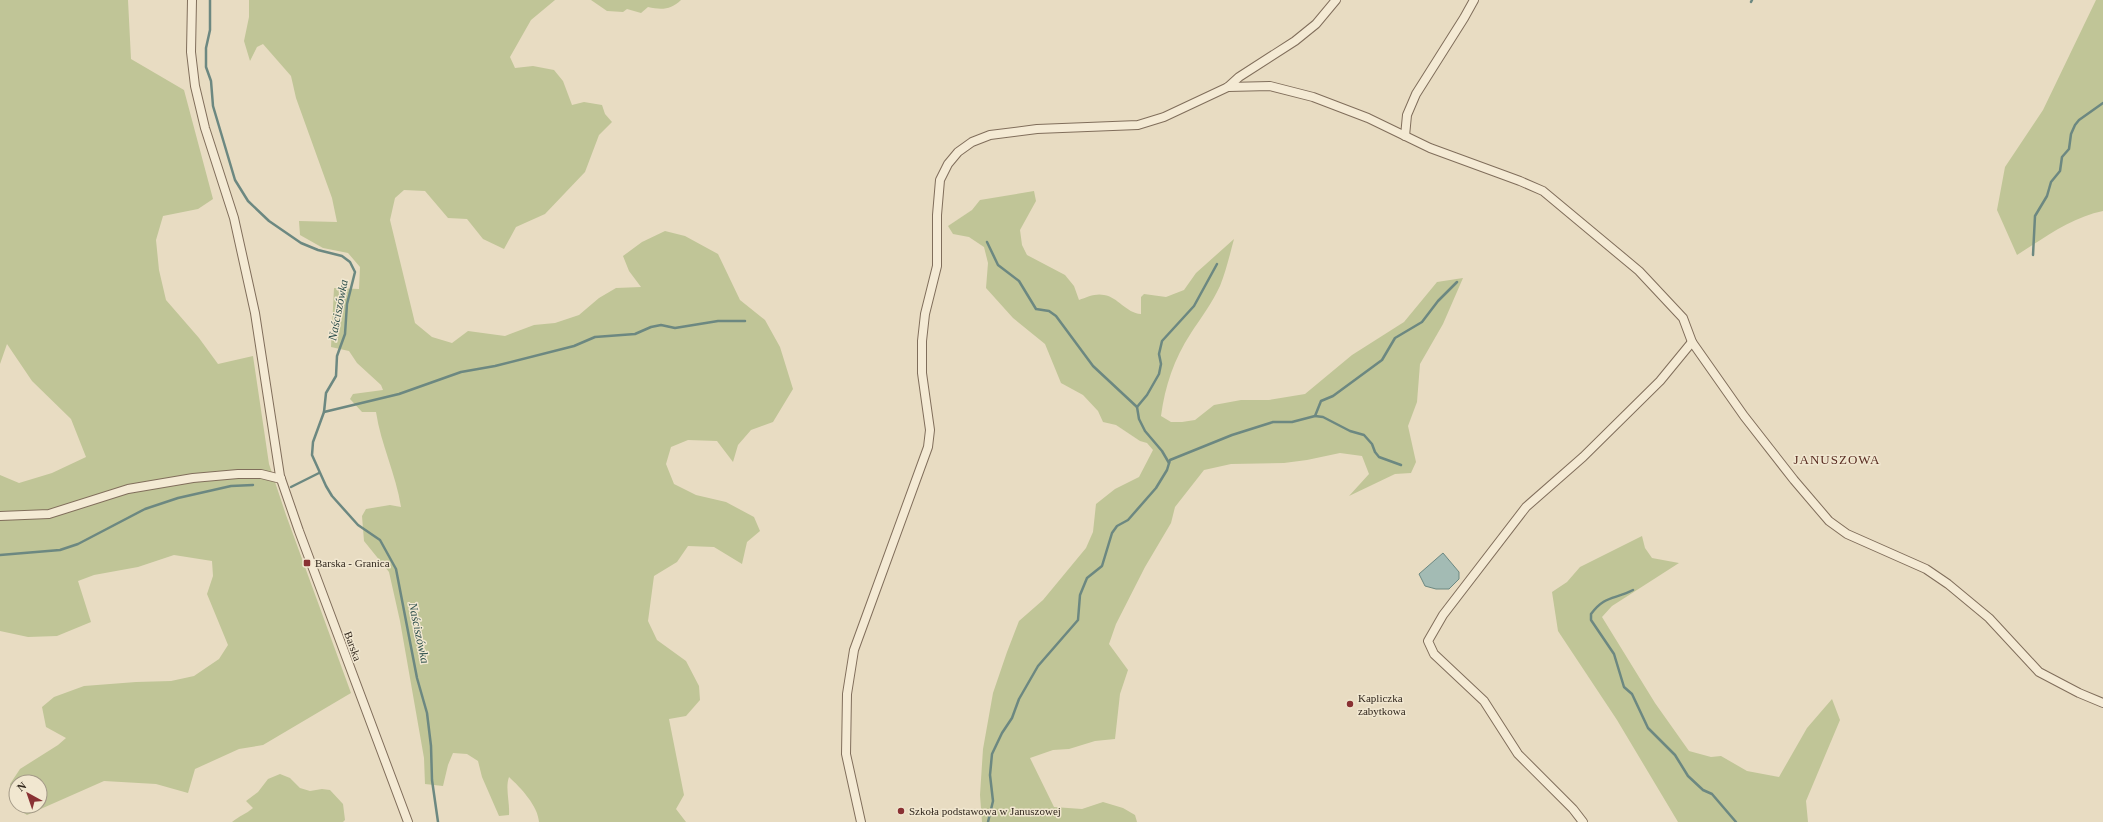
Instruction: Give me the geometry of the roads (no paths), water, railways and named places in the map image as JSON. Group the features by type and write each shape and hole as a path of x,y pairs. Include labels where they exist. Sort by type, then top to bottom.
{"street":[{"name":"Barska","path":"192,0 191,52 195,86 205,128 234,218 256,313 281,478 299,531 408,822"},
{"path":"861,822 846,754 847,694 854,650 928,447 930,430 922,373 922,341 930,290 937,266 937,214 940,180 948,164 958,152 972,142 990,135 1037,129 1138,125 1176,112 1228,87 1239,77 1295,41 1316,24 1336,0"},
{"path":"1405,136 1407,115 1416,94 1474,0"},
{"path":"1228,87 1270,86 1313,97 1368,118 1430,148 1543,191 1639,271 1683,318 1692,342 1744,416 1794,480 1829,521 1847,534 1926,569 1971,601 1989,618 2039,672 2079,694 2103,703"},
{"path":"1583,822 1573,809 1518,754 1484,701 1434,654 1428,641 1443,615 1526,507 1599,442 1660,381 1692,342"},
{"path":"0,516 50,514 128,489 193,478 238,474 261,474 281,478"}],"water":[{"path":"1443,553 1459,572 1459,579 1449,589 1436,589 1425,586 1419,574"}],"waterway":[{"name":"Naściszówka","path":"210,0 210,30 206,48 206,67 211,81 213,106 235,180 248,201 269,221 301,243 318,250 342,256 350,262 355,272 347,304 345,334 337,356 336,376 326,393 324,412 313,442 312,455 332,496 358,525 380,540 396,569 417,678 427,713 431,746 432,780 438,822"},
{"path":"2033,255 2035,216 2047,196 2051,182 2060,171 2062,157 2069,149 2071,134 2075,125 2079,120 2103,103"},
{"path":"987,242 998,265 1019,281 1036,309 1049,311 1056,316 1093,366 1137,407 1139,419 1145,431 1162,451 1169,463"},
{"path":"1137,407 1147,395 1159,374 1161,364 1159,354 1162,341 1194,306 1217,264"},
{"path":"988,822 993,801 990,775 992,754 1002,733 1012,718 1019,699 1038,666 1078,620 1080,595 1087,578 1102,566 1112,533 1117,526 1128,520 1156,488 1167,470 1170,460 1232,435 1273,422 1292,422 1315,416 1321,401 1333,396 1382,360 1395,338 1422,322 1438,301 1457,282"},
{"path":"324,412 399,394 461,372 495,366 574,346 595,337 635,334 651,327 661,325 675,328 718,321 745,321"},
{"path":"1315,416 1323,417 1350,431 1364,435 1372,444 1379,457 1401,465"},
{"path":"291,487 319,473"},
{"path":"0,555 60,550 78,544 145,509 178,498 231,486 253,485"},
{"path":"1633,590 1605,601 1591,614 1591,620 1614,654 1624,687 1632,694 1648,728 1675,755 1688,776 1703,790 1712,794 1736,822"}],"place":[{"name":"Barska - Granica","path":"307,563"},
{"name":"Kapliczka zabytkowa","path":"1350,704"},
{"name":"Szkoła podstawowa w Januszowej","path":"901,811"}],"district":[{"name":"JANUSZOWA","path":"1837,459"}]}
